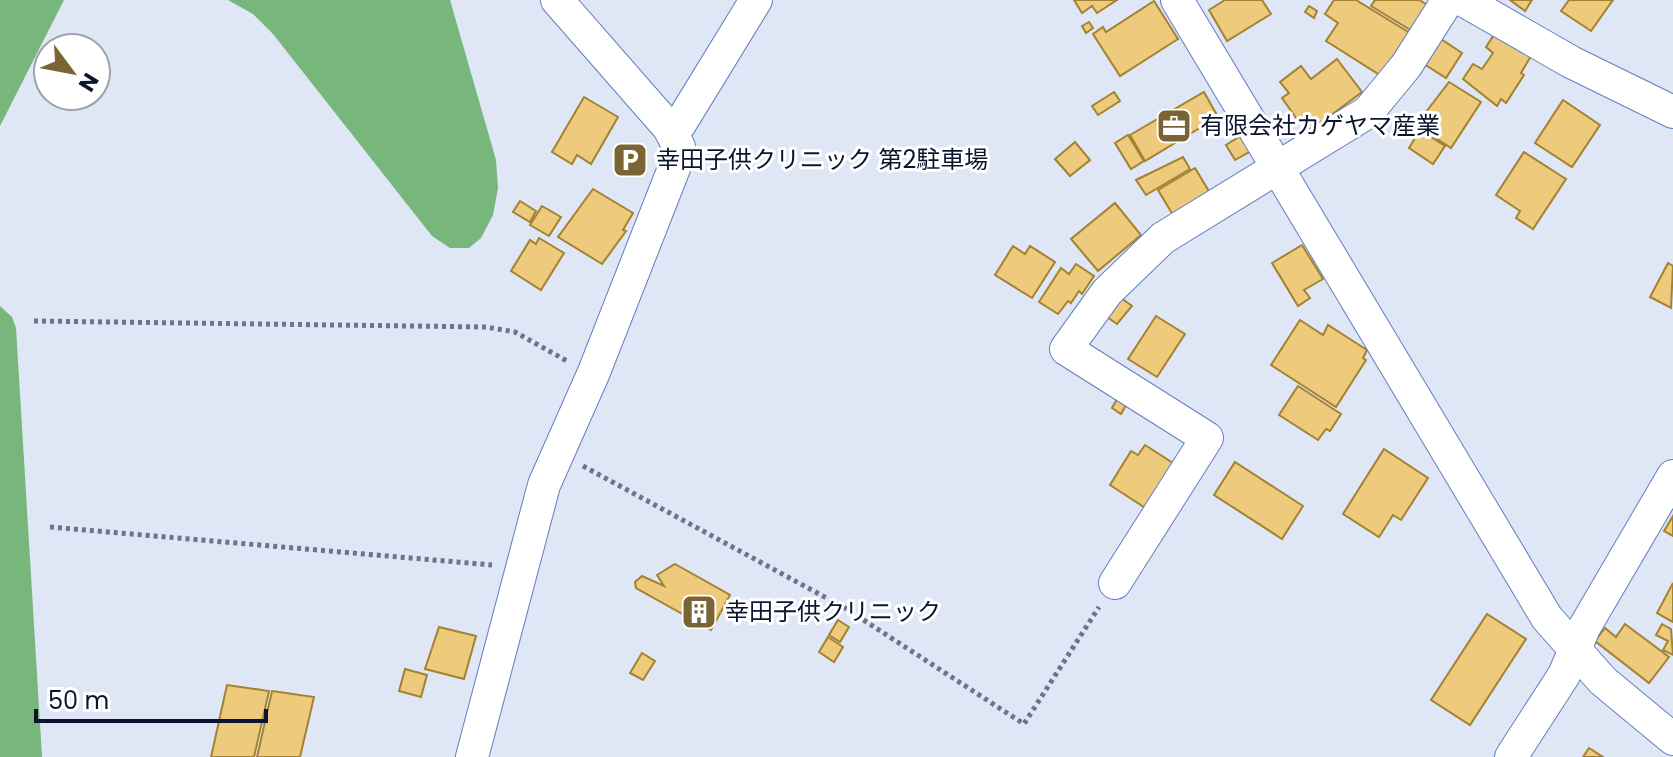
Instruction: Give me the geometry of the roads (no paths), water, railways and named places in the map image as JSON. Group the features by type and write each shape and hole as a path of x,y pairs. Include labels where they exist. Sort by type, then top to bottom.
{"street":[{"path":"472,757 535,514 678,158 679,147 671,131 557,0"},
{"path":"671,131 680,124 756,0"},
{"path":"1177,0 1531,592 1574,652 1614,691 1673,739"},
{"path":"1115,583 1207,438 1066,349 1107,292 1152,248 1368,112 1406,66 1448,0"},
{"path":"1463,0 1571,62 1673,112"},
{"path":"1511,757 1564,675 1584,628 1673,476"}],"place":[{"name":"有限会社カゲヤマ産業","path":"1174,126"},
{"name":"幸田子供クリニック 第2駐車場","path":"630,160"},
{"name":"幸田子供クリニック","path":"699,612"}]}
